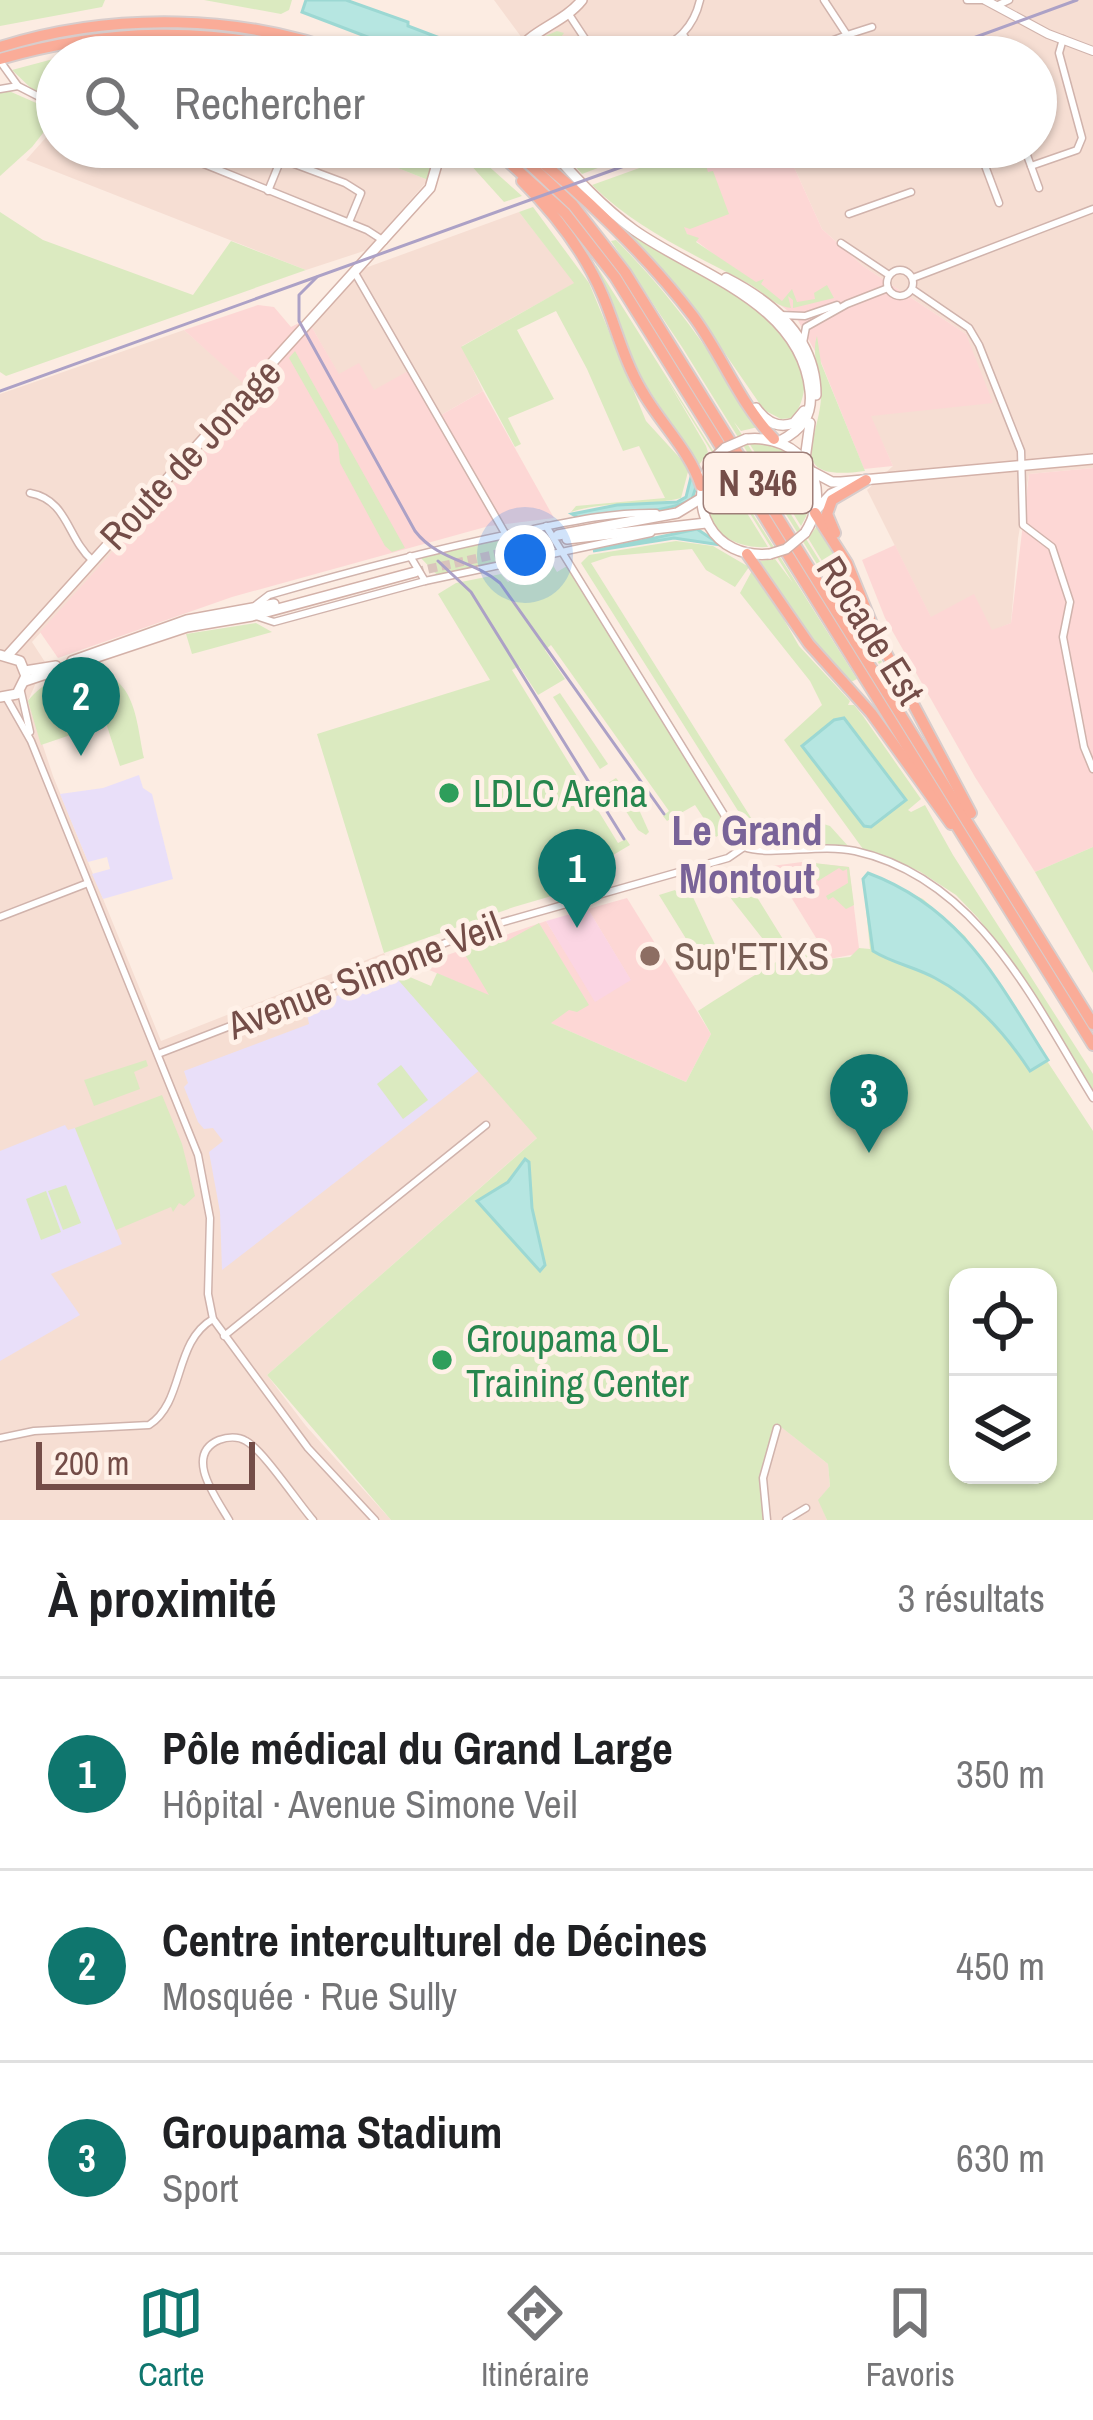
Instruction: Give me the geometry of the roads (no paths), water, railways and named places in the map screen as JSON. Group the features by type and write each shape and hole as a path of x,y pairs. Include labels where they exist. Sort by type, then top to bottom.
{"highway":[{"path":"50,36 87,28 186,24 282,36"},
{"path":"142,36 193,36"},
{"path":"0,47 36,39"},
{"path":"0,60 36,51"},
{"path":"517,168 520,180 585,262 628,366 692,465 700,492"},
{"name":"Rocade Est","path":"518,168 565,213 615,278 1093,1045"},
{"name":"Rocade Est","path":"533,168 573,206 625,272 1093,1024"},
{"path":"545,168 657,274 694,318 777,440"},
{"path":"866,480 837,494 828,519 876,634 978,826 979,839"},
{"path":"816,511 848,563"},
{"path":"747,554 809,644 871,713 946,821 958,827"}],"main road":[{"path":"529,36 566,18 582,0"},
{"name":"Route de Jonage","path":"3,654 32,629 430,188 436,168"},
{"path":"568,168 608,210 673,254 755,294 791,326 803,344 816,390 805,459"},
{"path":"676,520 700,492 713,459 731,444 746,439 777,440 805,424 810,388 791,326"},
{"path":"741,393 764,419 787,425 800,418 810,388"},
{"path":"777,440 805,459 813,472 816,511"},
{"path":"813,472 832,482 1093,460"},
{"path":"700,492 706,523 723,543 747,554 770,554 805,533 831,494 866,480"},
{"path":"561,542 676,520 706,523"},
{"path":"3,697 23,676 412,565"},
{"name":"Route de Jonage","path":"23,676 32,629"},
{"path":"3,654 23,676"}],"street":[{"path":"684,36 696,19 700,0"},
{"path":"824,0 847,35 872,27"},
{"path":"967,0 997,3 1093,51"},
{"path":"997,3 1010,0"},
{"path":"566,18 580,36"},
{"path":"1057,157 1077,150 1082,138 1059,53 1063,39"},
{"path":"0,60 18,86 36,95"},
{"path":"0,89 18,86"},
{"path":"213,168 386,237"},
{"path":"268,191 277,168"},
{"path":"305,168 361,194 349,223"},
{"path":"986,168 999,203"},
{"path":"1032,168 1039,188"},
{"path":"848,214 911,192"},
{"path":"913,278 1093,209"},
{"path":"841,243 889,275"},
{"path":"889,275 904,270 913,278"},
{"path":"353,274 520,561"},
{"path":"888,288 889,275"},
{"path":"912,290 913,278"},
{"path":"888,288 897,296 912,290"},
{"path":"791,326 888,288"},
{"path":"912,290 974,335 1021,451 1021,518 1027,531 1045,538 1052,548 1070,602 1063,637 1084,747 1093,769"},
{"path":"791,326 847,304"},
{"path":"30,493 63,512 92,560"},
{"path":"628,513 676,520 629,539 561,542 520,561 274,622 253,612 269,595 412,565 546,526 628,513"},
{"path":"546,526 561,542 744,847"},
{"path":"412,565 425,581"},
{"path":"23,676 31,741"},
{"path":"3,697 31,741 187,1124 207,1194 211,1231 208,1294 213,1319 308,1448 375,1520"},
{"name":"Avenue Simone Veil","path":"158,1054 457,937 728,858 744,847 763,851 808,846 854,851 900,866 939,887 976,921 1001,953 1093,1098"},
{"path":"0,917 88,883"},
{"path":"224,1336 485,1126"},
{"path":"0,1438 34,1431 149,1425 166,1407 195,1334 213,1319"},
{"path":"767,1520 763,1478 777,1428"},
{"path":"229,1520 204,1474 202,1460 209,1445 224,1438 252,1446 313,1520"},
{"path":"786,1520 806,1508"}],"water":[{"path":"306,0 346,0 434,36 365,36 302,12"},
{"path":"692,473 696,487 692,499 680,504 579,518 572,514 617,505 677,502 686,497"},
{"path":"697,529 721,545 674,538 593,551"},
{"path":"844,718 906,800 871,827 864,826 802,746 834,720"},
{"path":"868,873 901,888 953,926 993,975 1048,1060 1030,1071 1000,1030 950,986 873,951 863,879"},
{"path":"525,1159 545,1265 540,1271 477,1201 508,1182"}],"tunnel":[{"path":"415,572 561,540"}],"tram line":[{"path":"978,36 1077,0"},
{"path":"0,391 619,168"},
{"path":"317,277 299,295 299,321 415,531 434,549 500,583 664,814"},
{"path":"438,561 471,592 624,839"}],"place":[{"name":"Centre interculturel de Décines","path":"81,756"},
{"name":"LDLC Arena","path":"449,793"},
{"name":"Pôle médical du Grand Large","path":"577,928"},
{"name":"Sup'ETIXS","path":"650,956"},
{"name":"Groupama Stadium","path":"869,1153"},
{"name":"Groupama OL Training Center","path":"442,1360"}],"district":[{"name":"Le Grand Montout","path":"747,854"}]}
